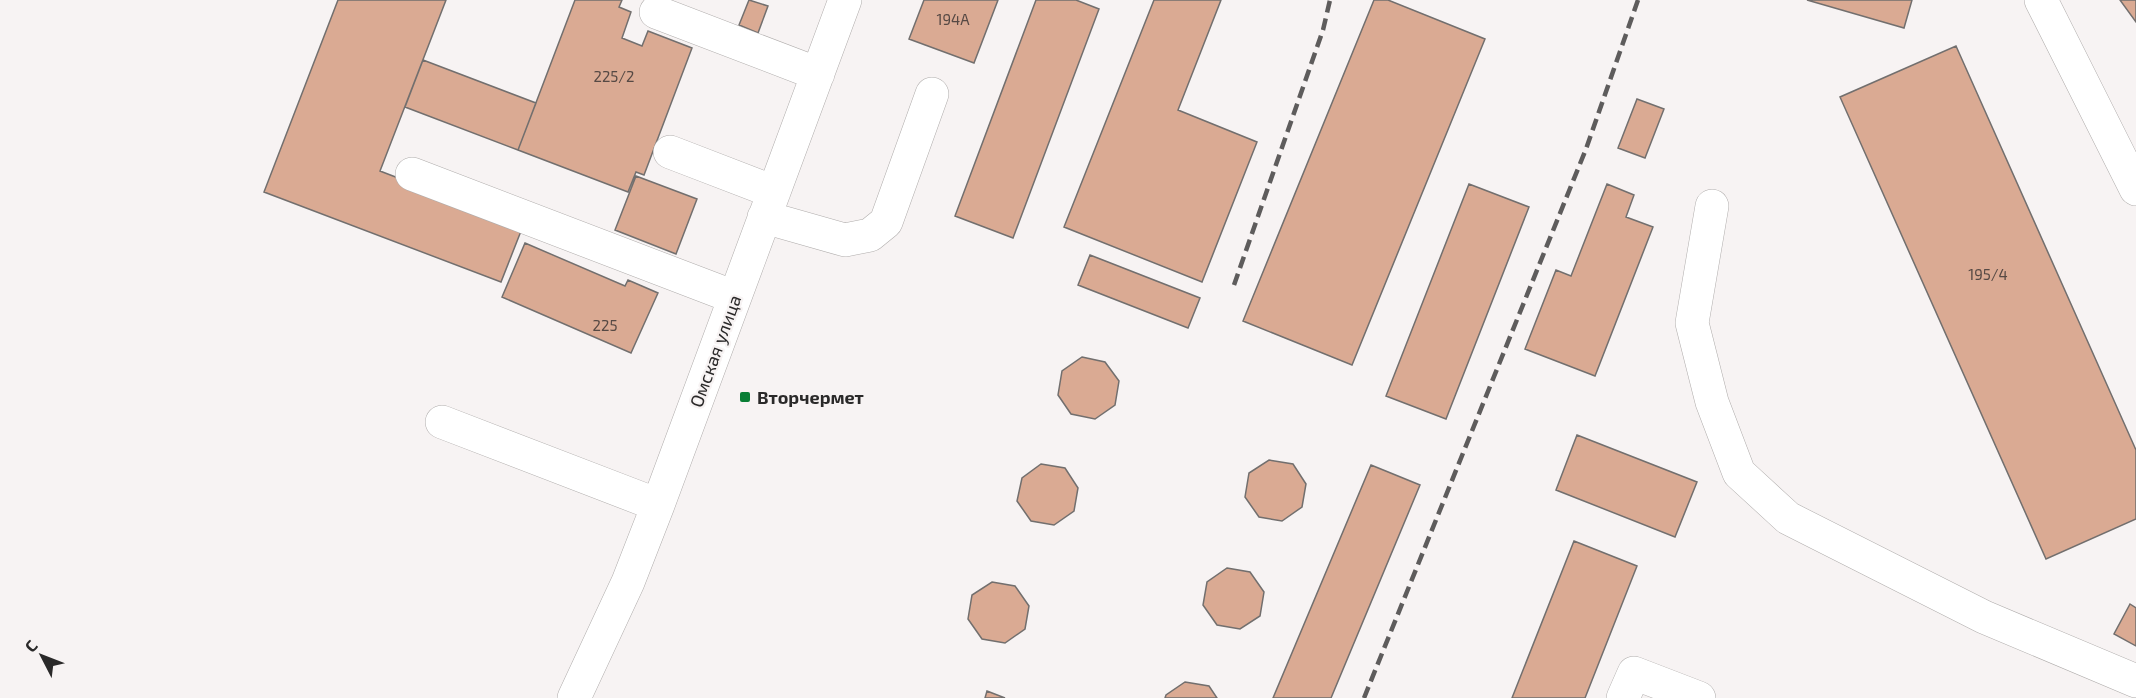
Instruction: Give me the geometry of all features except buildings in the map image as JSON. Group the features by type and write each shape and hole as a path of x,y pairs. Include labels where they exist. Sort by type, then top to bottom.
{"street":[{"name":"Омская улица","path":"574,698 628,582 658,505 845,0"},
{"path":"2040,0 2136,189"},
{"path":"656,12 818,74"},
{"path":"670,152 769,204 845,240 870,235 886,222 933,94"},
{"path":"412,174 734,297"},
{"path":"1712,206 1692,323 1712,402 1739,473 1788,518 1984,617 2136,681"},
{"path":"442,422 658,505"},
{"path":"1623,698 1634,673 1699,698"}],"railway":[{"path":"1234,285 1323,30 1330,0"},
{"path":"1364,698 1586,149 1638,0"}],"place":[{"name":"Вторчермет","path":"745,397"}]}
